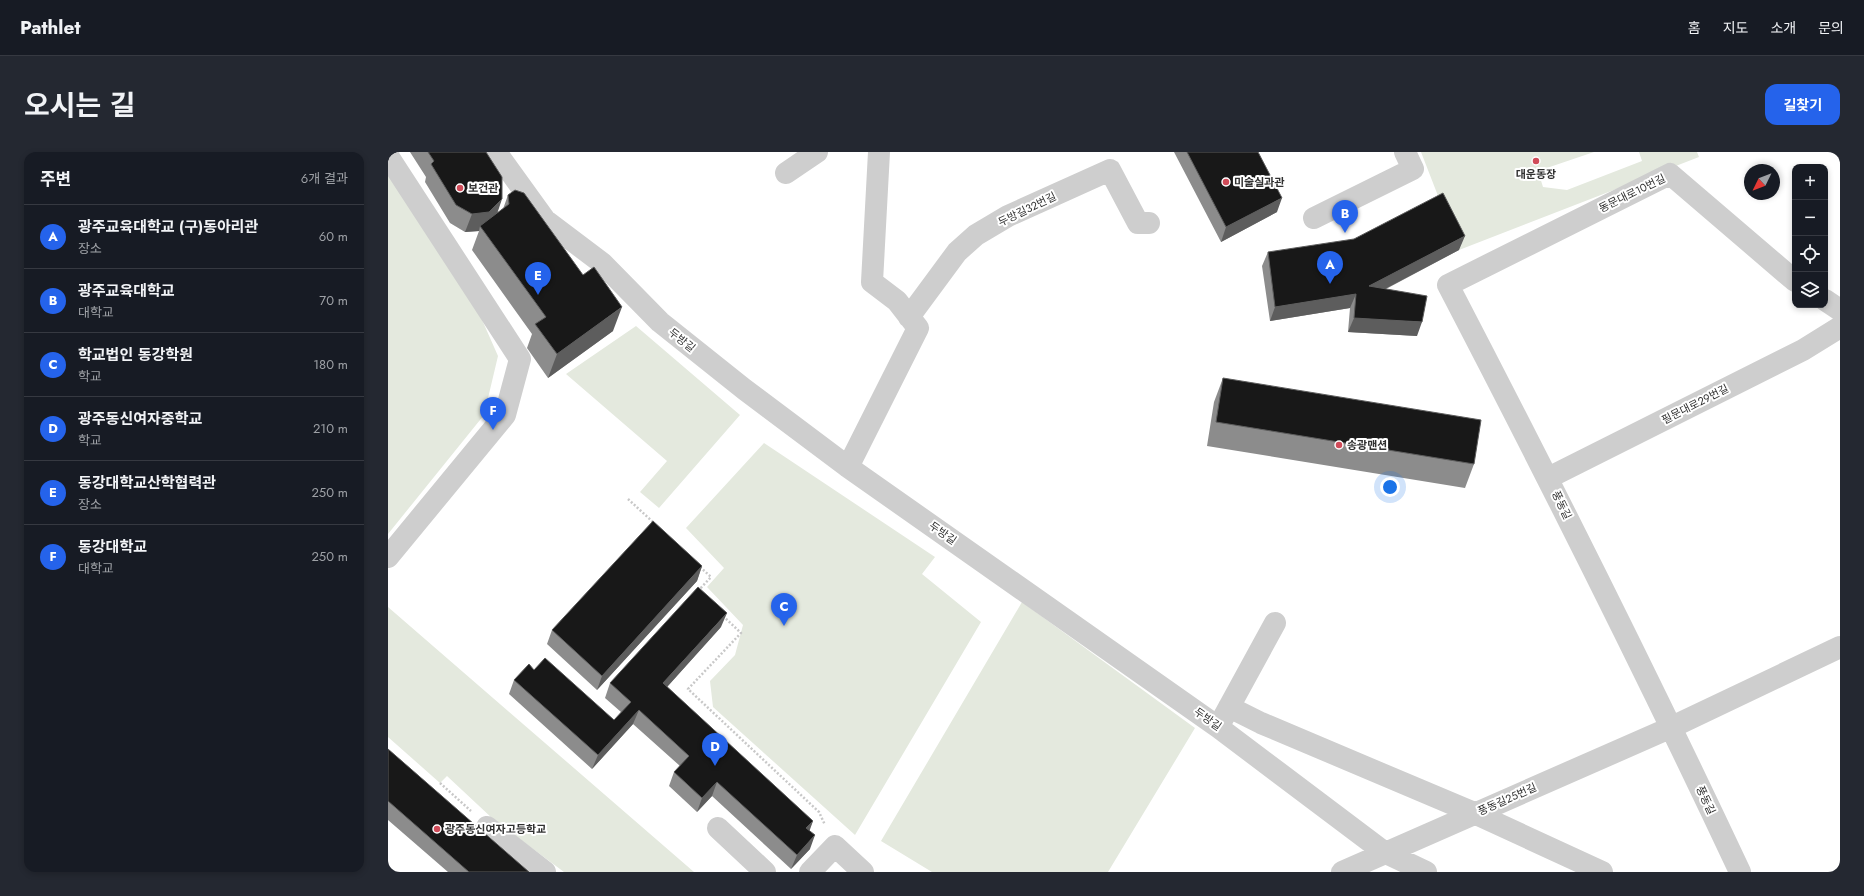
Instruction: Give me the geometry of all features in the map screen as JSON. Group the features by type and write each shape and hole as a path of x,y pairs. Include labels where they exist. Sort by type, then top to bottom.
{"lane":[{"name":"두방길","path":"496,152 545,220 602,263 660,322 744,389 848,467 1218,727 1384,852 1426,872"},
{"path":"786,173 817,152"},
{"path":"848,467 918,328 897,301 872,282 880,152"},
{"path":"1314,218 1413,169 1405,152"},
{"path":"388,156 520,359 505,415 388,557"},
{"name":"두방길32번길","path":"909,317 957,252 976,235 1008,216 1110,170 1138,223 1149,223"},
{"name":"동문대로10번길","path":"1448,285 1670,174 1792,278"},
{"name":"풍동길","path":"1448,285 1548,478 1672,727 1740,872"},
{"path":"1828,302 1840,310"},
{"name":"필문대로29번길","path":"1548,478 1803,350 1840,327"},
{"path":"1218,727 1275,623"},
{"path":"1672,727 1840,647"},
{"path":"1229,707 1261,723 1474,813 1602,872"},
{"name":"풍동길25번길","path":"1342,872 1384,852 1672,727"},
{"path":"487,827 545,872"},
{"path":"718,828 765,872"},
{"path":"810,872 835,846 863,872"},
{"path":"1384,852 1392,872"}],"path":[{"path":"628,499 660,528"},
{"path":"694,561 711,577 697,592 702,597"},
{"path":"719,613 741,633 688,689 819,812 835,846"},
{"path":"440,783 487,827"}],"shaded area":[{"path":"1421,152 1594,152 1538,171 1543,187 1567,190 1642,161 1639,152 1697,152 1699,157 1459,250"},
{"path":"388,168 479,313 498,356 484,415 388,534"},
{"path":"636,326 740,415 659,508 640,492 667,461 566,374"},
{"path":"764,443 935,557 922,574 981,622 855,835 713,707 710,681 735,655 743,625 707,587 724,568 686,528"},
{"path":"1022,602 1195,728 1108,872 932,872 881,841"},
{"path":"388,607 694,872 564,872 493,819 447,776 440,783 388,737"}],"building":[{"path":"428,152 486,152 502,177 502,199 489,212 472,214 456,205 431,164 434,161"},
{"name":"미술실과관","path":"1187,152 1258,152 1282,198 1226,227"},
{"path":"515,190 524,193 583,275 594,267 622,307 557,354 535,324 546,317 480,226 509,204 508,195"},
{"path":"1443,193 1465,236 1369,286 1427,296 1422,322 1354,318 1356,294 1275,307 1268,252 1354,239"},
{"path":"1223,378 1481,420 1474,464 1216,422"},
{"path":"653,521 702,566 602,676 552,630"},
{"path":"698,587 727,613 663,683 813,821 806,828 815,835 797,855 717,782 702,798 674,772 689,756 639,710 598,755 514,680 529,664 534,670 545,658 614,720 631,702 610,683"},
{"path":"388,749 529,872 469,872 388,801"}],"place":[{"name":"대운동장","path":"1536,161"},
{"name":"미술실과관","path":"1226,182"},
{"name":"보건관","path":"460,188"},
{"name":"광주교육대학교","path":"1345,233"},
{"name":"광주교육대학교 (구)동아리관","path":"1330,284"},
{"name":"동강대학교산학협력관","path":"538,295"},
{"name":"동강대학교","path":"493,430"},
{"name":"송광맨션","path":"1339,445"},
{"name":"학교법인 동강학원","path":"784,626"},
{"name":"광주동신여자중학교","path":"715,766"},
{"name":"광주동신여자고등학교","path":"437,829"}]}
